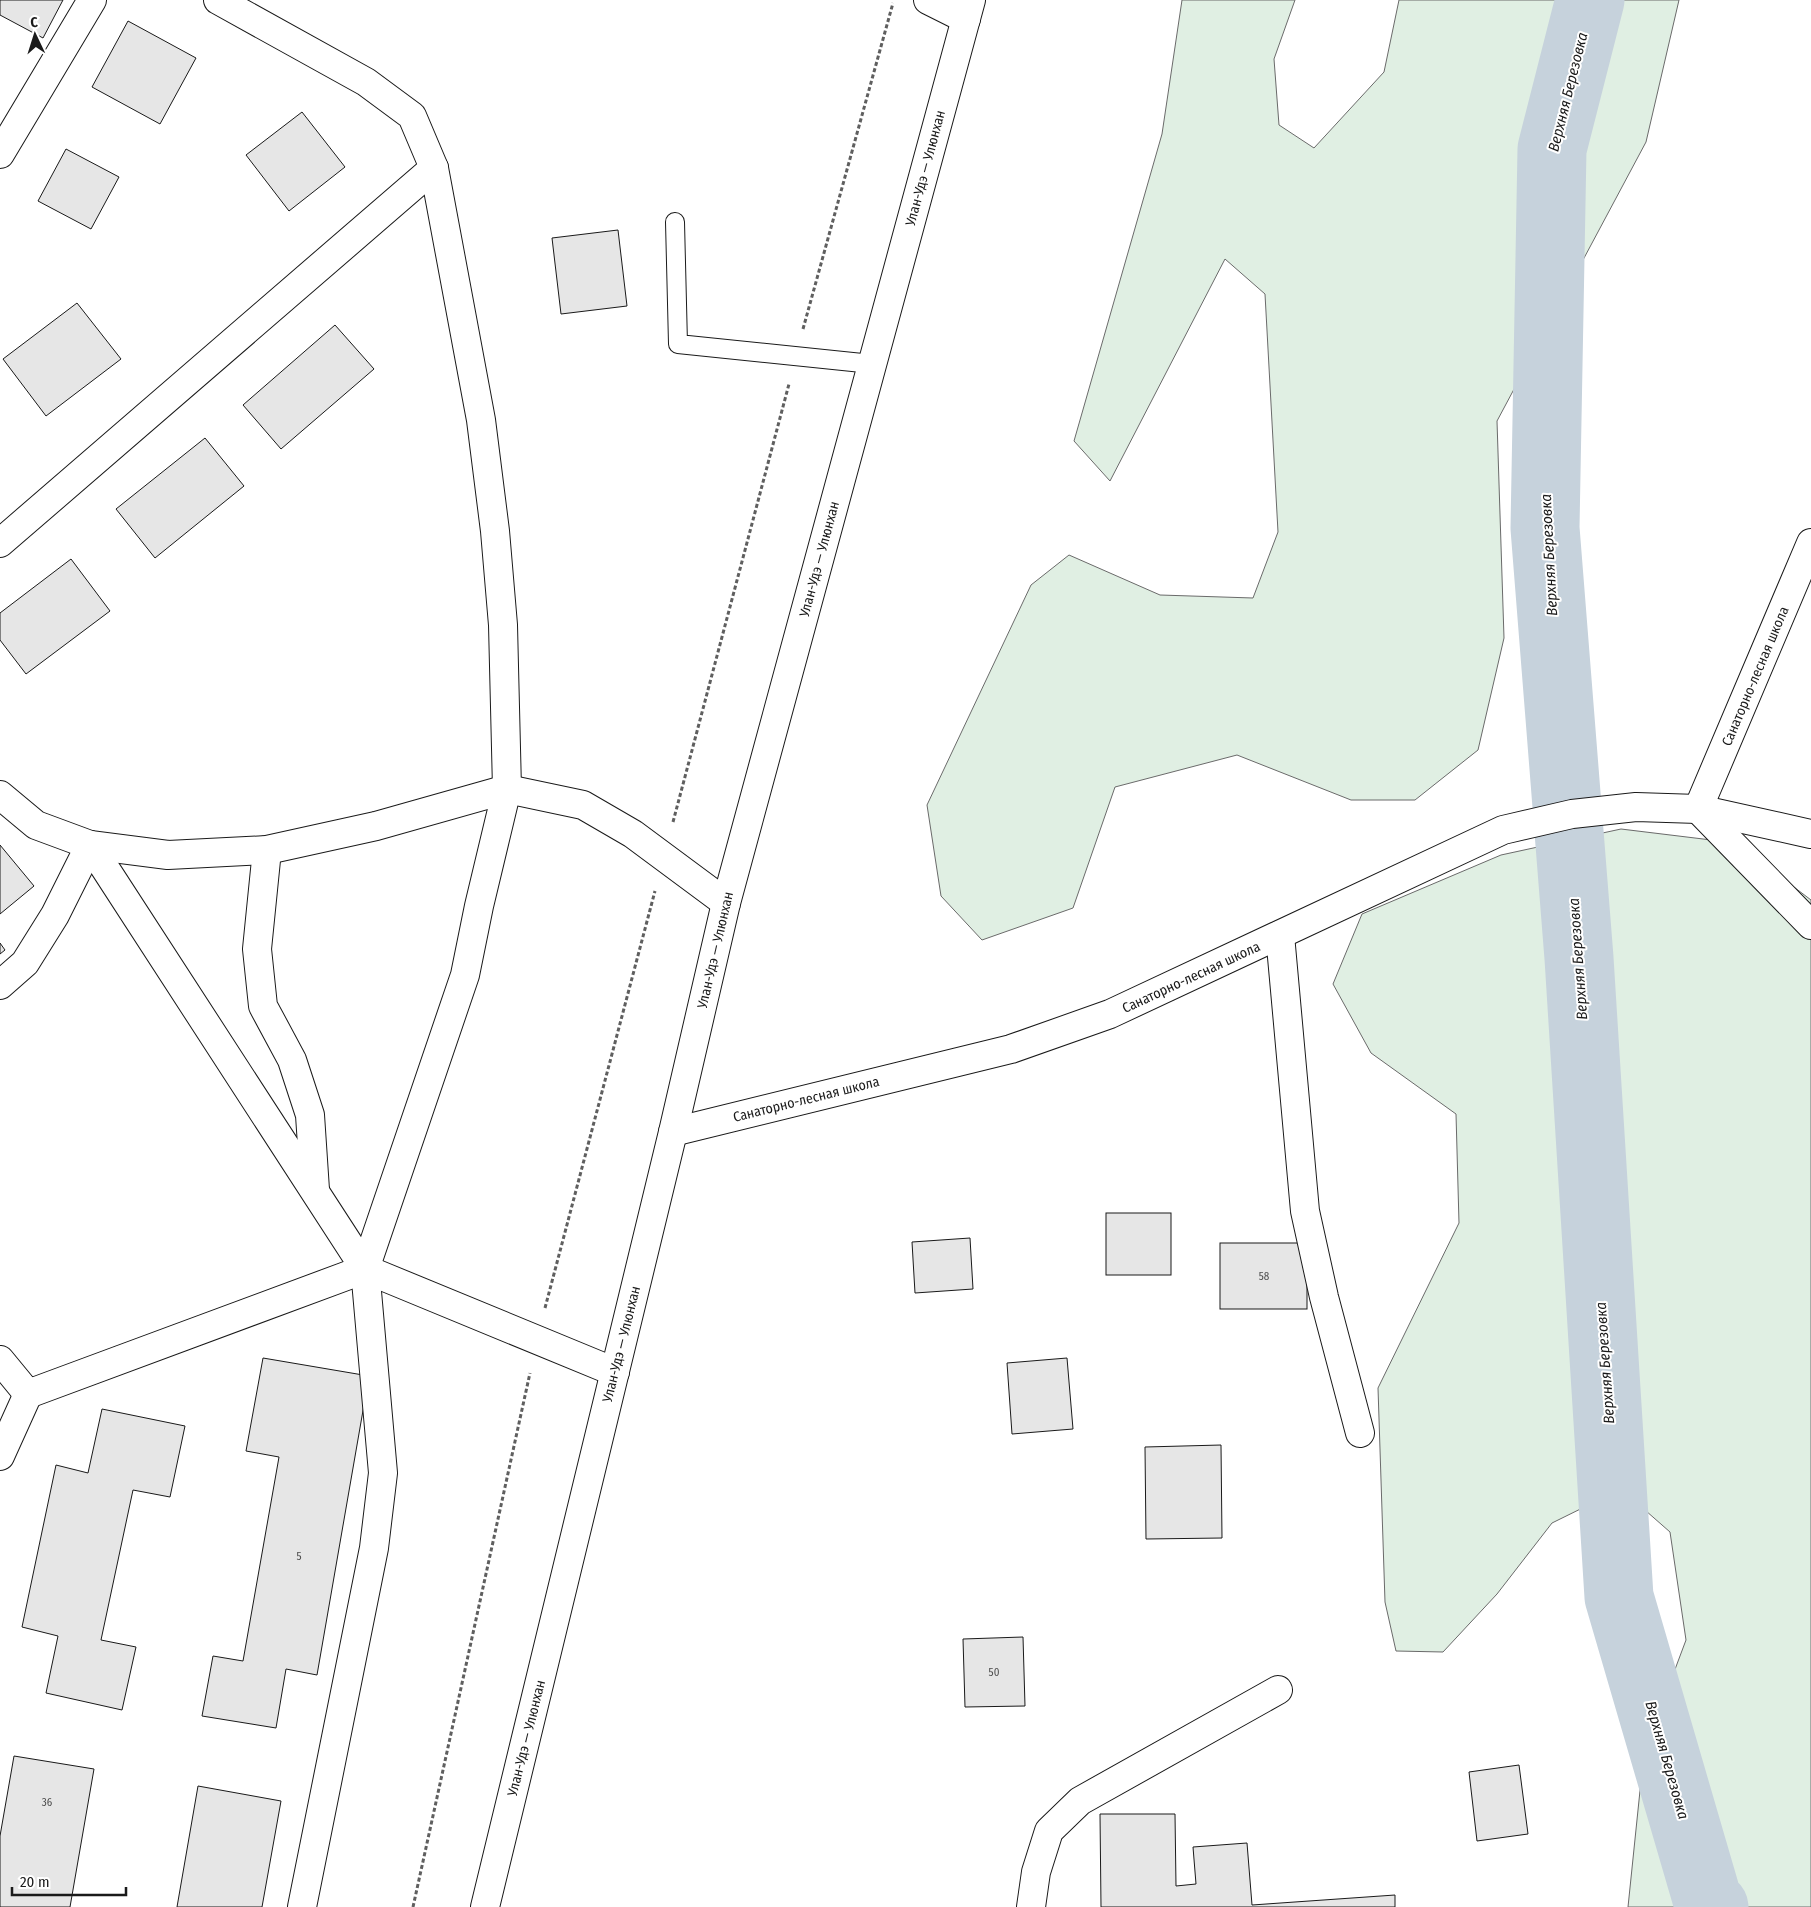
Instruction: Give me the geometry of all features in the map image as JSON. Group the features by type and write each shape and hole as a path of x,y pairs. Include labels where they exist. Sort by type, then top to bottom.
{"street":[{"path":"0,154 92,0"},
{"path":"218,0 366,82 412,116 434,168 481,420 495,531 503,625 507,706 506,789 465,975 365,1269 382,1474 374,1548 302,1907"},
{"path":"928,0 968,10"},
{"name":"Улан-Удэ — Улюнхан","path":"485,1907 673,1132 726,903 968,10"},
{"path":"0,543 434,168"},
{"name":"Санаторно-лесная школа","path":"673,1132 1011,1049 1110,1014 1503,830 1572,814 1636,807 1698,808 1811,543"},
{"path":"0,795 36,825 90,845 168,855 267,850 394,821 506,789 583,805 633,834 726,903"},
{"path":"1698,808 1811,834"},
{"path":"1698,808 1811,925"},
{"path":"0,985 25,963 56,915 90,845"},
{"path":"90,845 365,1269 615,1372"},
{"path":"267,850 257,949 263,1006 292,1060 310,1115 315,1192"},
{"path":"1280,935 1306,1210 1324,1297 1360,1433"},
{"path":"0,1456 28,1394 365,1269"},
{"path":"0,1360 28,1394"},
{"path":"1031,1907 1036,1872 1050,1830 1080,1801 1278,1690"}],"lane":[{"path":"675,222 678,344 872,364"}],"path":[{"path":"413,1907 537,1340 796,356 894,0"}],"green space":[{"path":"1182,0 1295,0 1274,59 1279,125 1314,148 1384,72 1399,0 1679,0 1646,142 1497,421 1504,638 1478,750 1415,800 1351,800 1237,755 1115,787 1073,908 982,940 941,896 927,805 1031,585 1069,555 1160,595 1253,598 1278,532 1265,294 1225,259 1110,481 1074,441 1162,134"},
{"path":"1621,829 1736,843 1811,900 1811,1907 1628,1907 1644,1752 1686,1640 1670,1532 1621,1489 1552,1523 1497,1594 1443,1652 1396,1651 1385,1602 1378,1388 1459,1223 1456,1114 1371,1053 1333,984 1362,914 1501,855"}],"building":[{"path":"0,0 63,0 43,38 0,15"},
{"path":"128,21 196,58 160,124 92,87"},
{"path":"302,112 345,167 289,211 246,155"},
{"path":"66,149 119,177 91,229 38,201"},
{"path":"618,230 627,306 561,314 552,238"},
{"path":"77,303 121,359 46,416 3,359"},
{"path":"335,325 374,369 281,449 243,405"},
{"path":"205,438 244,486 155,558 116,509"},
{"path":"71,559 110,611 26,674 0,640 0,613"},
{"path":"0,845 34,886 0,914"},
{"path":"0,943 5,950 0,954"},
{"path":"1106,1213 1171,1213 1171,1275 1106,1275"},
{"path":"970,1238 973,1289 915,1293 912,1242"},
{"path":"1220,1243 1307,1243 1307,1309 1220,1309"},
{"path":"263,1358 369,1376 317,1675 286,1669 276,1728 202,1716 213,1656 243,1661 279,1457 246,1451"},
{"path":"1067,1358 1073,1429 1012,1434 1007,1363"},
{"path":"102,1409 185,1426 170,1497 133,1490 101,1640 136,1647 122,1710 46,1693 58,1636 22,1627 56,1465 88,1473"},
{"path":"1221,1445 1222,1538 1146,1539 1145,1447"},
{"path":"1023,1637 1025,1706 965,1707 963,1639"},
{"path":"14,1756 94,1769 70,1907 0,1907 0,1836"},
{"path":"1519,1765 1528,1834 1477,1841 1469,1772"},
{"path":"198,1786 281,1801 262,1907 177,1907"},
{"path":"1100,1814 1175,1814 1176,1886 1196,1884 1193,1847 1247,1843 1252,1905 1395,1895 1395,1907 1101,1907"}],"waterway":[{"name":"Верхняя Березовка","path":"1590,0 1552,149 1545,528 1579,958 1619,1597 1708,1902 1714,1907"}]}
